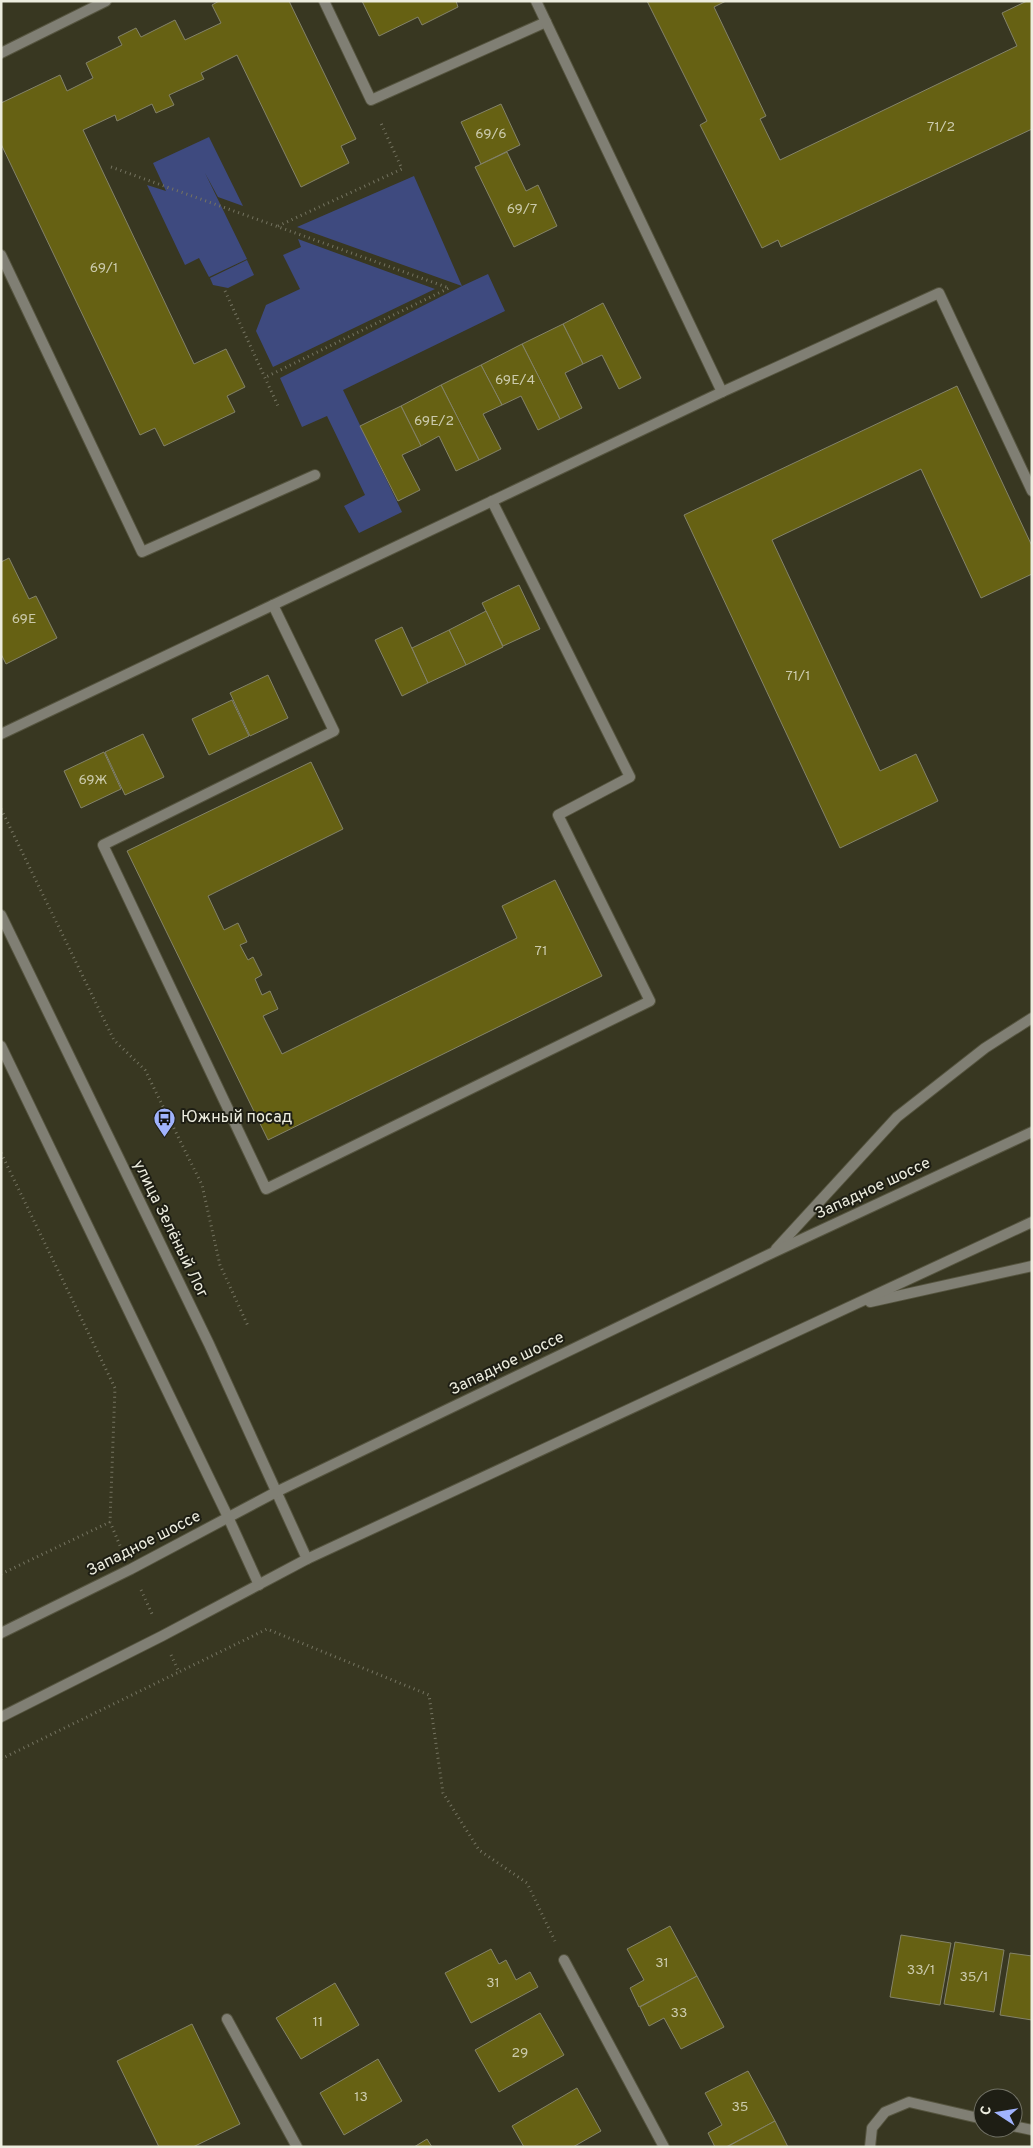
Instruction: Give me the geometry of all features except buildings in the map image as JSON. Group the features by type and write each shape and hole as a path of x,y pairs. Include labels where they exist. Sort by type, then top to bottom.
{"street":[{"path":"1,53 106,1"},
{"path":"324,1 371,100 546,22"},
{"path":"536,1 722,392"},
{"path":"1,255 142,552 315,475"},
{"path":"1,734 722,392 940,293 1032,490"},
{"path":"273,605 334,731 103,845 266,1190 650,1002 558,815 630,777 492,501"},
{"name":"улица Зелёный Лог","path":"1,916 209,1344 307,1559"},
{"path":"772,1253 897,1117 985,1048 1032,1018"},
{"path":"1,1046 228,1517 258,1584"},
{"name":"Западное шоссе","path":"1,1633 131,1569 276,1492 772,1253 1032,1132"},
{"path":"1,1717 162,1636 307,1559 1032,1222"},
{"path":"850,1307 1032,1266"},
{"path":"564,1960 664,2147"},
{"path":"227,2018 297,2147"},
{"path":"870,2147 872,2128 884,2112 909,2102 973,2117"}],"path":[{"path":"278,227 402,169 371,100"},
{"path":"111,167 449,288 266,377"},
{"path":"225,291 278,406"},
{"path":"1,809 114,1040 146,1070 202,1185 220,1265 248,1326"},
{"path":"1,1153 115,1388 110,1522 179,1672"},
{"path":"1,1574 110,1522"},
{"path":"1,1759 267,1629 429,1695 443,1793 479,1850 528,1883 564,1960"}],"shaded area":[{"path":"209,137 243,206 218,197 205,173 247,259 209,277 199,258 185,265 147,185 166,191 153,163"},
{"path":"414,176 462,286 297,227"},
{"path":"298,239 435,289 273,367 256,331 266,305 300,289 283,255 301,247"},
{"path":"247,260 254,275 228,288 213,285 210,278"},
{"path":"488,274 505,311 343,390 402,512 359,533 344,506 365,495 327,416 302,427 280,378"}],"place":[{"name":"Южный посад","path":"165,1137"}]}
